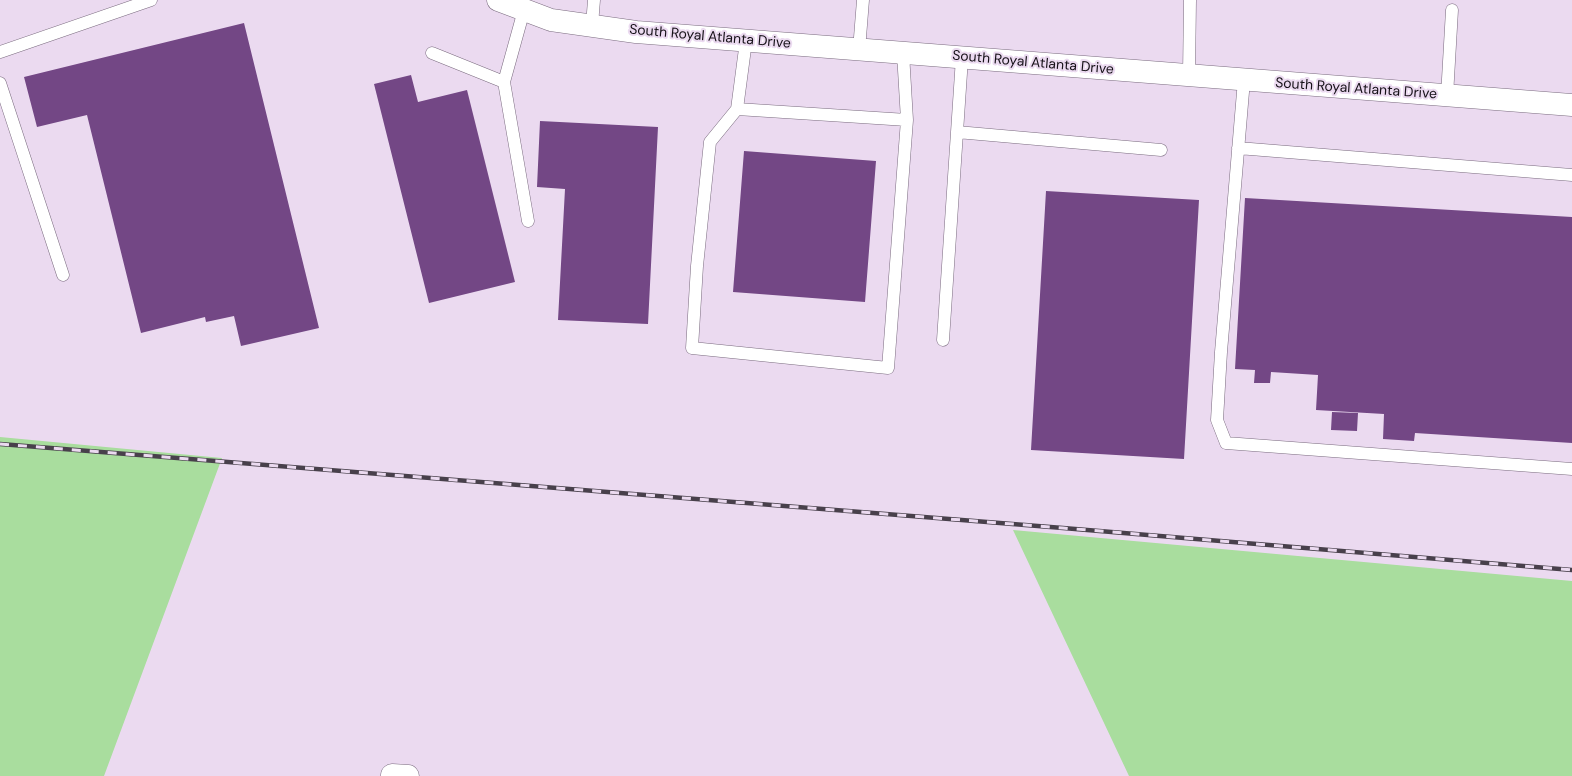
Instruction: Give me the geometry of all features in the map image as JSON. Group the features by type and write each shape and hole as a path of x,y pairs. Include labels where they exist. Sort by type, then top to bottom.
{"street":[{"name":"South Royal Atlanta Drive","path":"498,0 551,20 636,32 1572,105"}],"lane":[{"path":"0,52 151,0"},
{"path":"592,25 594,0"},
{"path":"859,50 863,0"},
{"path":"1188,75 1190,0"},
{"path":"524,10 504,82 528,221"},
{"path":"1447,96 1452,10"},
{"path":"746,40 737,109 710,142 692,348 888,368 907,120 903,53"},
{"path":"432,53 504,82"},
{"path":"943,340 962,58"},
{"path":"1244,80 1217,420 1226,443 1572,469"},
{"path":"0,83 63,275"},
{"path":"737,109 907,120"},
{"path":"957,132 1161,150"},
{"path":"1238,148 1572,175"}],"green space":[{"path":"0,437 222,458 104,776 0,776"},
{"path":"1013,530 1572,581 1572,776 1129,776"}],"building":[{"path":"244,23 319,328 241,346 234,316 206,322 205,317 141,333 87,115 37,127 24,77"},
{"path":"411,75 418,102 467,90 515,282 429,303 374,84"},
{"path":"540,121 658,127 648,324 558,320 565,189 537,187"},
{"path":"744,151 876,161 865,302 733,292"},
{"path":"1046,191 1199,200 1184,459 1031,450"},
{"path":"1245,198 1572,217 1572,443 1415,433 1414,441 1383,439 1384,414 1316,410 1318,375 1271,372 1270,383 1254,383 1255,370 1235,369"},
{"path":"1332,412 1358,413 1357,431 1331,430"}],"railway":[{"path":"0,444 1572,570"}]}
